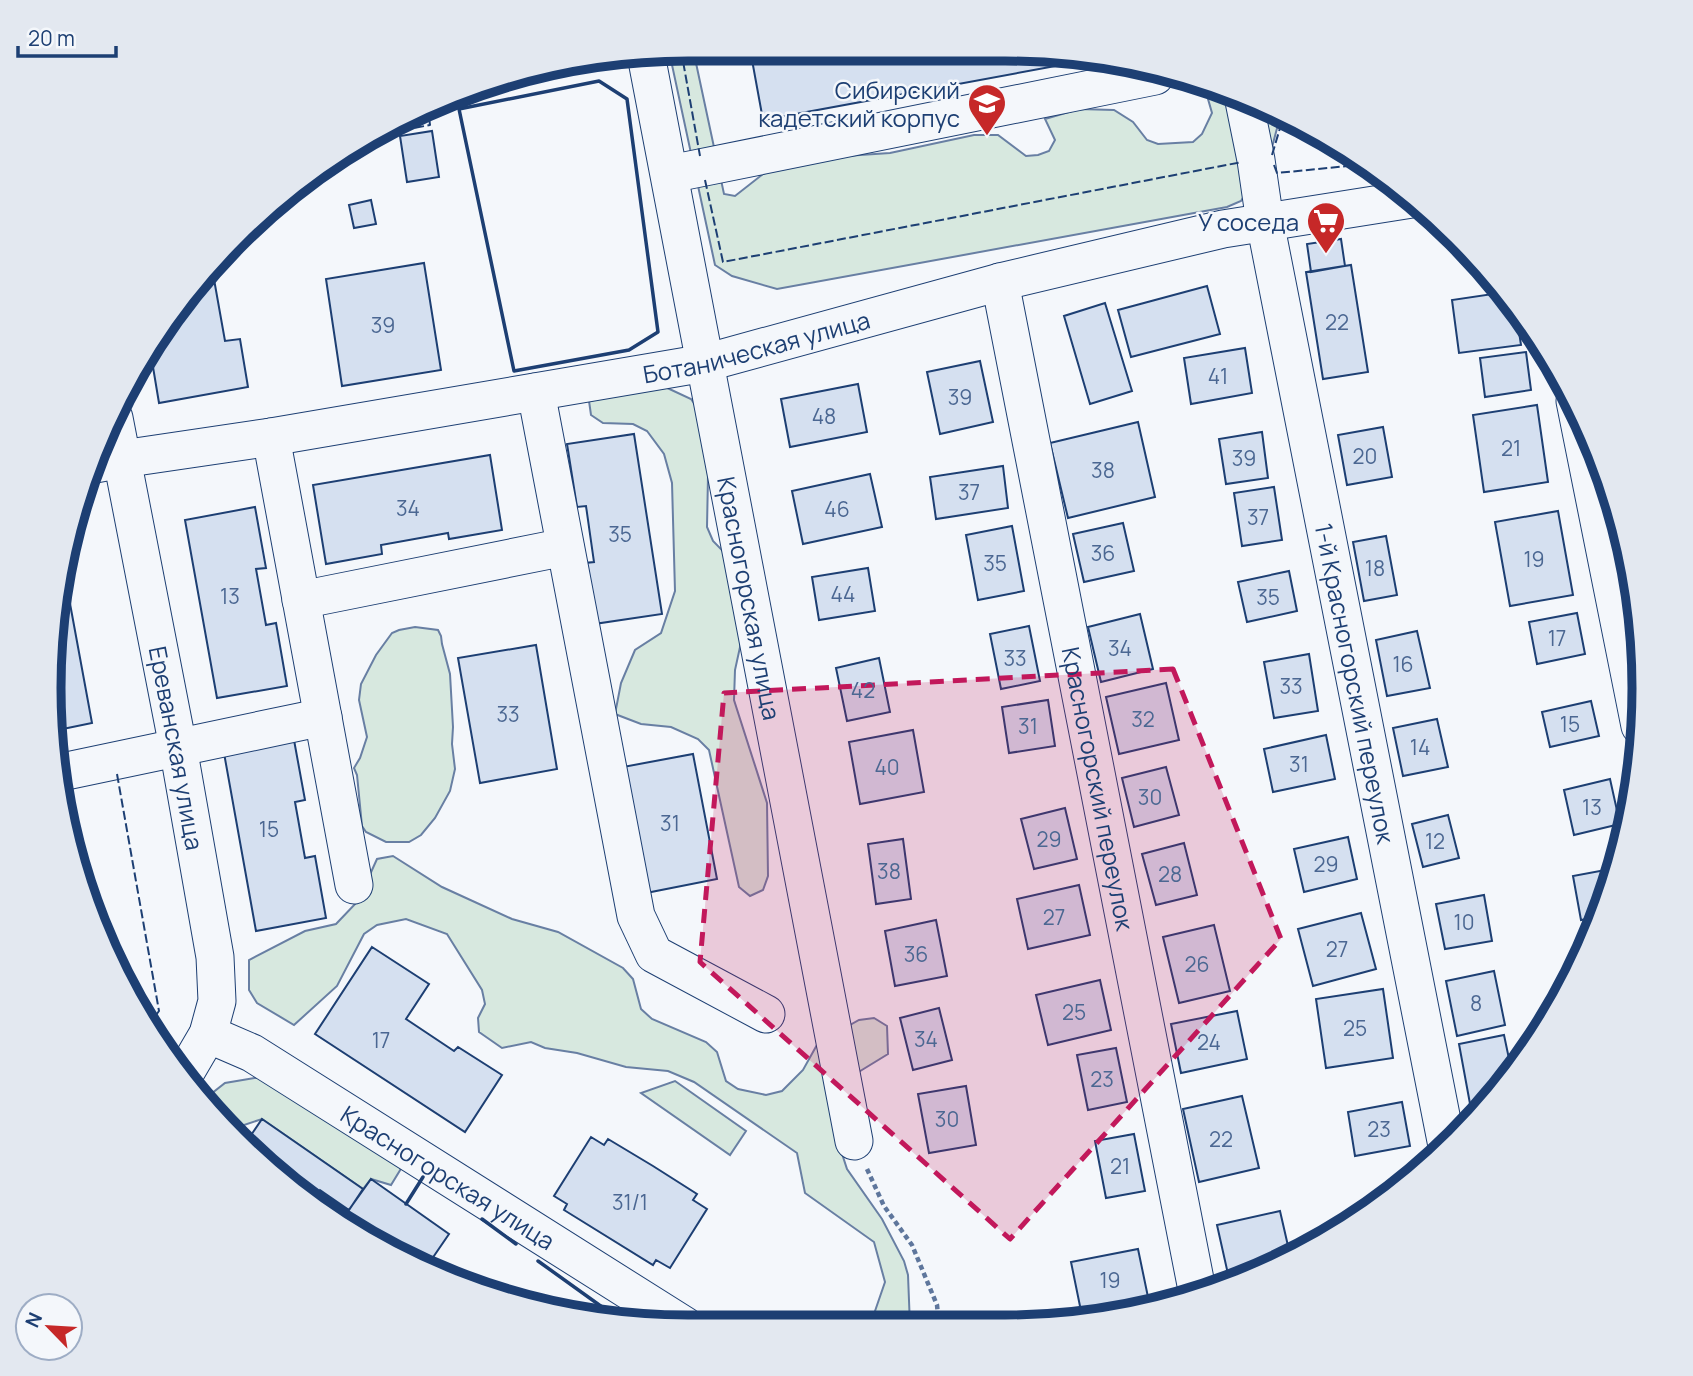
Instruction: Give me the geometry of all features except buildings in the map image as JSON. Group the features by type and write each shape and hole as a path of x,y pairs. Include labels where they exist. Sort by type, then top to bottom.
{"street":[{"name":"Красногорская улица","path":"648,63 854,1140"},
{"path":"670,174 1146,78"},
{"name":"1-й Красногорский переулок","path":"1245,109 1445,1134"},
{"name":"Ботаническая улица","path":"108,461 271,437 705,363 1000,282 1223,229 1399,201"},
{"name":"Красногорский переулок","path":"1000,282 1196,1284"},
{"path":"536,392 636,916 654,954 766,1014"},
{"path":"271,437 354,886"},
{"path":"1585,451 1632,685"},
{"name":"Ереванская улица","path":"108,461 178,747 215,957 217,1000 208,1034 189,1067"},
{"path":"301,600 565,547"},
{"path":"67,770 323,717"},
{"name":"Красногорская улица","path":"208,1034 252,1052 534,1244 683,1315"}],"path":[{"path":"854,1140 884,1206 912,1244 937,1305 938,1315"}],"highlighted area":[{"path":"1173,669 1281,939 1010,1239 700,962 724,693"}],"shaded area":[{"path":"696,61 724,194 735,196 763,174 785,165 830,157 890,153 974,135 998,135 1026,156 1038,155 1049,151 1055,140 1045,119 1079,109 1114,110 1133,122 1147,140 1158,144 1193,142 1202,134 1212,113 1209,96 1278,124 1271,151 1241,201 1227,207 777,289 732,276 715,265 671,62"},
{"path":"663,386 691,399 709,425 707,527 713,541 754,583 735,670 734,700 767,803 768,876 763,890 750,896 739,887 709,750 698,739 671,727 641,724 615,714 621,683 635,650 661,633 675,591 672,483 664,454 647,431 633,424 603,423 591,415 589,401"},
{"path":"415,627 438,630 441,636 450,674 455,769 450,791 435,818 421,835 409,842 386,842 366,832 362,826 354,768 367,737 359,700 361,684 376,655 392,633"},
{"path":"393,856 442,887 512,919 558,932 623,968 633,979 641,1009 652,1019 706,1042 717,1052 726,1081 738,1089 766,1095 782,1091 803,1070 818,1043 859,1020 874,1018 887,1026 888,1054 839,1084 833,1126 847,1169 882,1219 904,1261 908,1275 910,1315 874,1315 885,1282 874,1242 805,1193 797,1153 694,1082 668,1071 626,1067 577,1053 545,1048 531,1042 502,1048 479,1032 478,1018 485,1004 482,990 447,934 406,919 377,925 364,934 337,986 294,1025 257,1003 249,990 249,960 305,931 336,924 358,901 377,859"},
{"path":"261,1077 402,1167 391,1185 371,1179 363,1189 262,1119 240,1126 211,1094 225,1083"},
{"path":"675,1081 746,1131 730,1155 641,1093"}],"fence":[{"path":"683,61 700,156"},
{"path":"403,130 430,125 429,118"},
{"path":"1272,155 1281,125"},
{"path":"705,180 723,262 1242,162"},
{"path":"1274,165 1277,173 1351,166"},
{"path":"117,774 159,1011 155,1017"}],"wall":[{"path":"599,81 627,99 658,332 629,350 514,371 459,109 599,81"},
{"path":"406,1204 423,1177"},
{"path":"482,1219 516,1244"},
{"path":"538,1261 605,1309"}],"place":[{"name":"Сибирский кадетский корпус","path":"987,137"},
{"name":"У соседа","path":"1326,255"}]}
